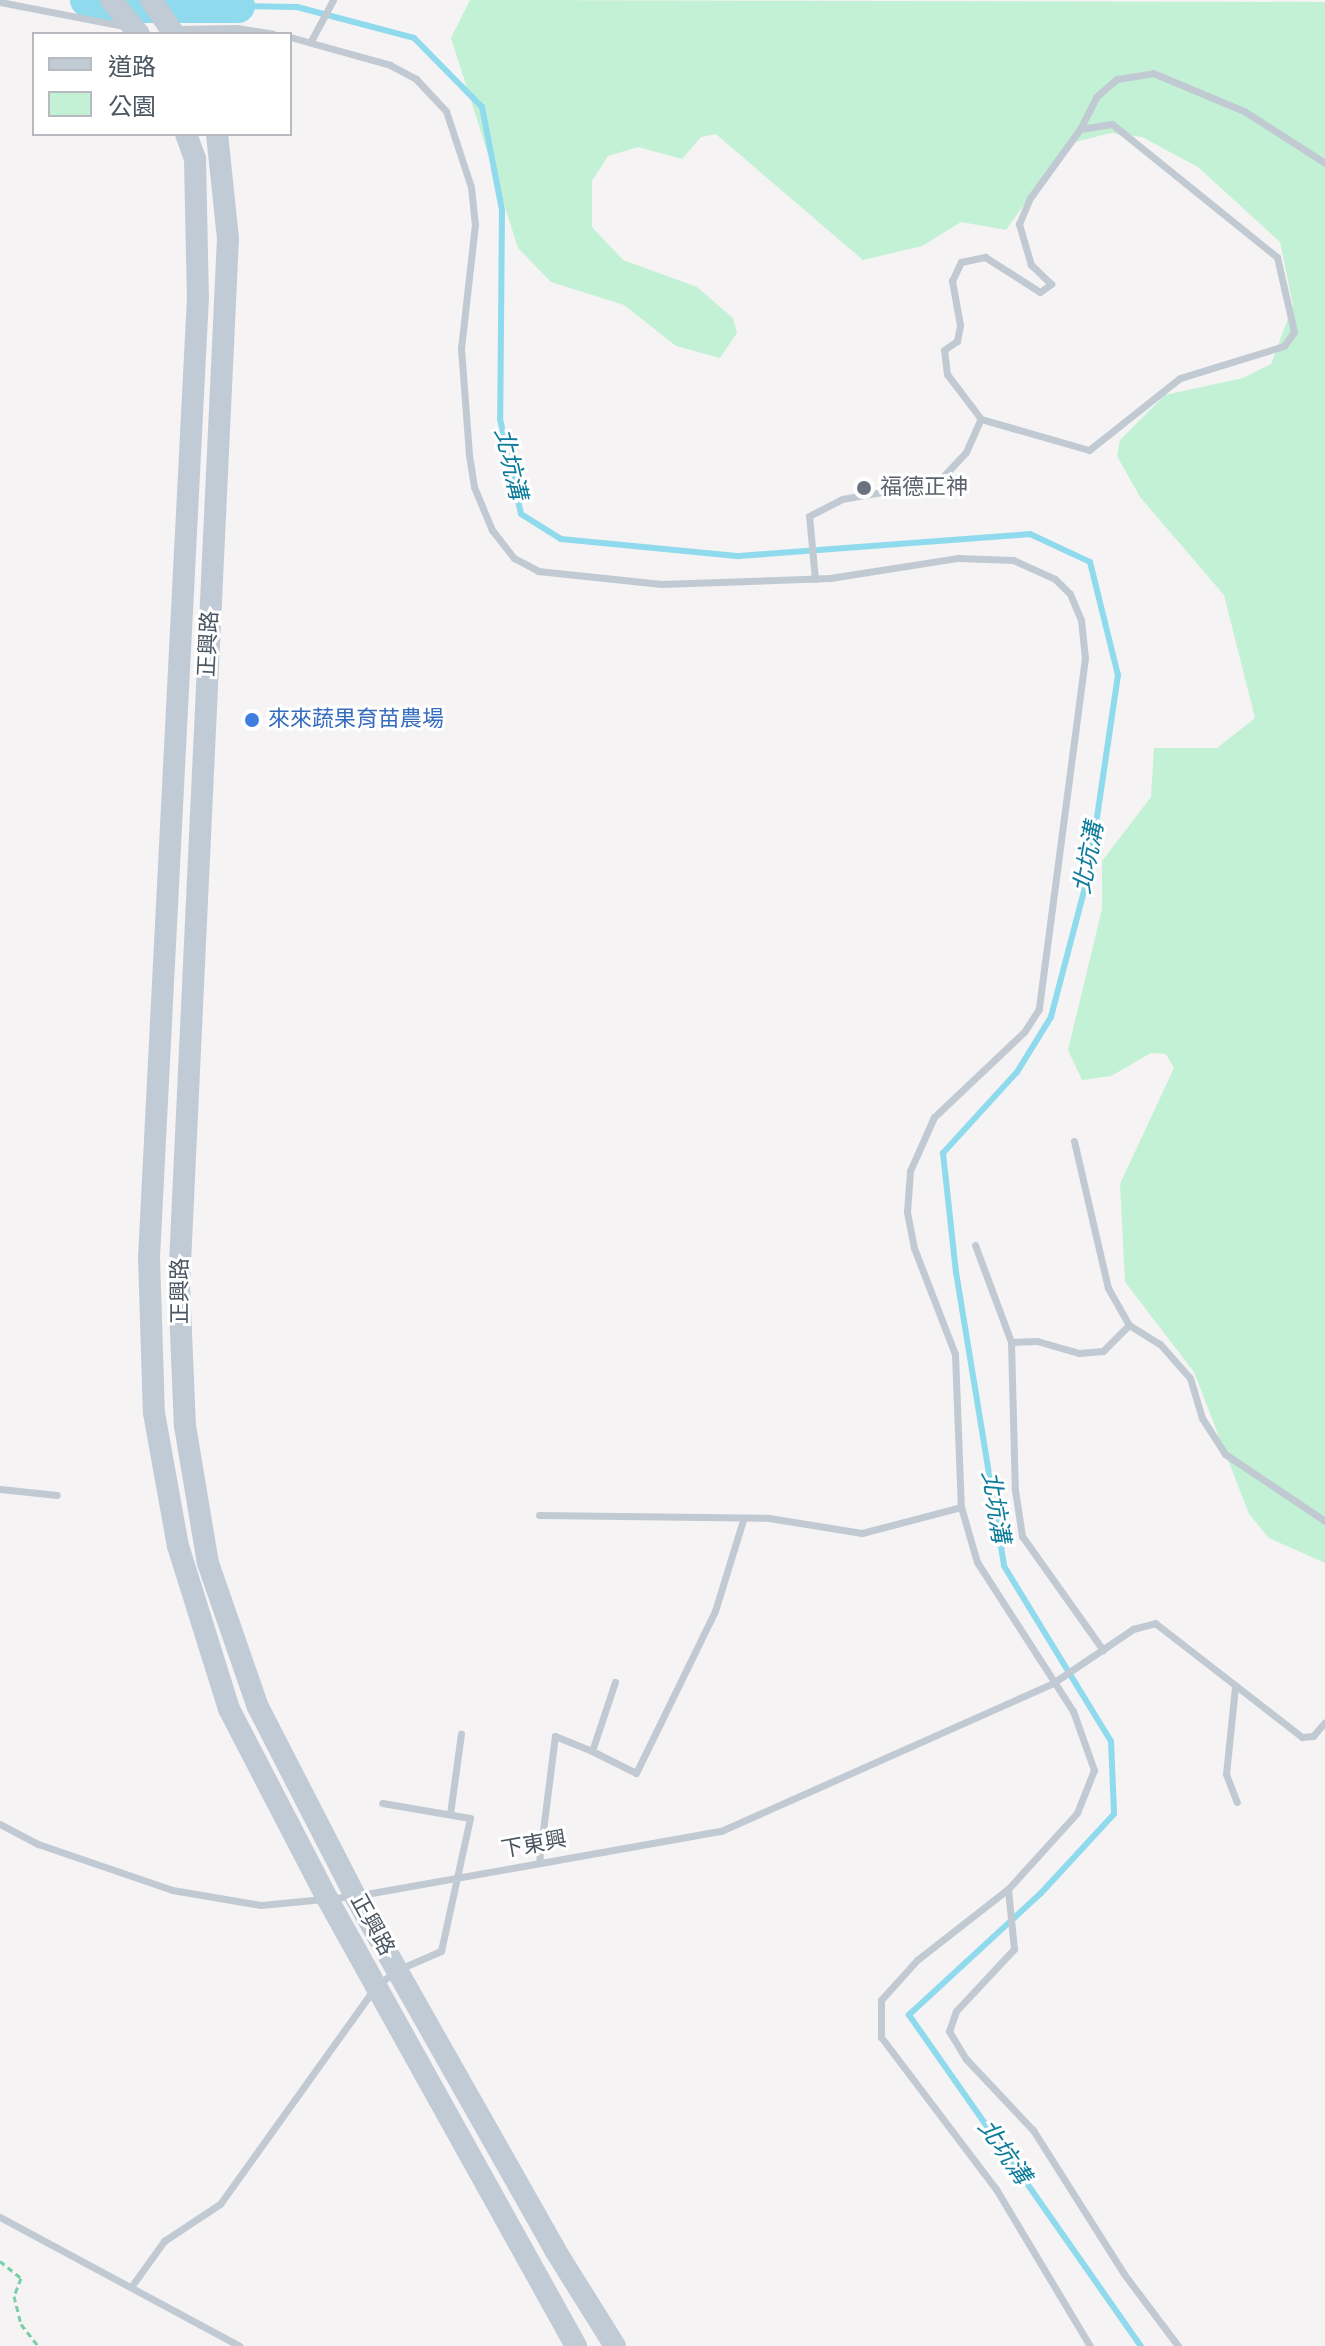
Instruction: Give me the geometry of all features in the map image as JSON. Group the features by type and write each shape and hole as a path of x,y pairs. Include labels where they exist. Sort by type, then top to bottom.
{"main road":[{"name":"正興路","path":"187,136 195,159 198,297 152,1194 154,1413 178,1546 229,1709 327,1898 576,2346"},
{"name":"正興路","path":"217,136 228,238 179,1285 185,1426 208,1563 258,1707 355,1896 615,2346"}],"lane":[{"path":"311,41 333,0"},
{"path":"0,2 261,32"},
{"path":"292,37 390,65 416,79 446,111 471,187 475,224 461,348 469,455 474,487 492,530 514,558 538,571 661,584 815,578 958,558 1013,560 1055,579 1070,594 1081,620 1084,672 1039,1009 1024,1032 934,1117 910,1171 907,1212 914,1248 955,1354 961,1507 977,1562 1073,1711 1094,1770 1077,1813 1008,1889 917,1960 881,2000 881,2037 996,2189 1090,2346"},
{"path":"1080,129 1112,124 1139,141 1277,257 1294,332 1284,346 1180,378 1109,440 1089,450 981,419 947,374 944,350 957,341 960,325 952,281 961,262 985,257 1040,292 1051,284 1031,265 1019,224 1030,198 1080,129 1096,97 1117,79 1153,73 1244,111 1325,163"},
{"path":"815,578 809,516 842,499 938,482 966,452 981,419"},
{"path":"1074,1141 1108,1288 1129,1325 1160,1344 1190,1378 1202,1418 1225,1454 1325,1521"},
{"path":"975,1245 1011,1342 1015,1490 1022,1536 1103,1650"},
{"path":"1011,1342 1037,1341 1079,1353 1103,1351 1129,1325"},
{"path":"0,1489 57,1495"},
{"path":"539,1515 769,1518 862,1533 961,1507"},
{"path":"539,1862 555,1736 636,1773 715,1611 743,1520"},
{"name":"下東興","path":"0,1824 38,1844 172,1890 261,1905 355,1896 721,1831 1055,1682 1133,1629 1155,1623 1235,1687"},
{"path":"592,1751 615,1682"},
{"path":"1235,1687 1302,1737 1313,1736 1325,1722"},
{"path":"1235,1687 1226,1774 1237,1802"},
{"path":"450,1814 461,1734"},
{"path":"131,2287 164,2241 220,2204 376,1986 397,1970 441,1951 470,1818 382,1803"},
{"path":"1008,1889 1014,1949 956,2011 949,2031 966,2059 1033,2130 1124,2274 1178,2346"},
{"path":"0,2217 240,2346"}],"path":[{"path":"0,2261 21,2278 14,2296 21,2324 38,2346"}],"green space":[{"path":"470,0 1325,2 1325,1563 1269,1538 1249,1514 1194,1372 1125,1282 1120,1184 1174,1068 1166,1054 1151,1053 1111,1076 1082,1080 1068,1050 1102,909 1102,861 1151,797 1154,748 1217,748 1255,718 1224,595 1140,497 1117,456 1120,440 1165,395 1243,378 1271,364 1293,305 1280,242 1198,167 1142,137 1111,133 1067,144 1006,230 961,222 922,246 863,260 716,134 701,137 682,159 638,147 608,156 592,181 592,227 623,260 697,287 733,318 737,333 720,358 676,346 624,305 551,282 518,248 451,38"}],"waterway":[{"name":"北坑溝","path":"87,0 112,6 238,6"},
{"name":"北坑溝","path":"238,6 297,7 414,38 482,107 502,210 500,419 521,514 561,539 739,556 1030,534 1090,562 1118,675 1089,872 1051,1017 1017,1072 943,1153 956,1272 1004,1566 1111,1741 1114,1814 1041,1893 909,2015 1141,2346"}],"place":[{"name":"福德正神","path":"864,488"},
{"name":"來來蔬果育苗農場","path":"252,720"}]}
